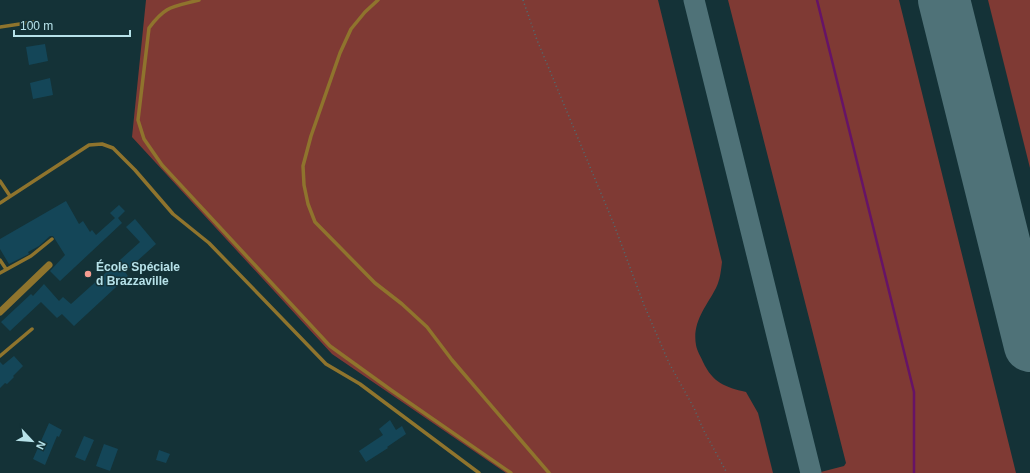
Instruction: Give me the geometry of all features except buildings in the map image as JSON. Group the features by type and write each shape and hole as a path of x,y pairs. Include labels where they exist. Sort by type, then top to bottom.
{"street":[{"path":"0,312 49,265"}],"lane":[{"path":"199,0 168,8 149,28 138,120 144,139 162,165 330,346 511,473"},
{"path":"378,0 365,12 351,29 340,53 311,136 303,166 304,185 308,204 316,222 375,283 402,304 427,327 452,360 549,473"},
{"path":"0,27 33,22"},
{"path":"0,203 89,145 102,144 113,148 135,170 173,214 209,243 326,364 360,384 479,473"},
{"path":"0,181 10,196"},
{"path":"0,273 31,256 52,239"},
{"path":"0,260 6,269"},
{"path":"0,356 32,329"}],"path":[{"path":"522,0 537,40 613,222 644,305 669,363 727,473"}],"shaded area":[{"path":"146,0 658,0 722,262 717,285 698,322 695,337 697,347 707,369 715,379 726,386 746,392 758,413 773,473 506,473 332,354 132,137"},
{"path":"728,0 899,0 1016,473 817,473 844,466 846,463"},
{"path":"988,0 1030,0 1030,168"}],"waterway":[{"path":"817,0 914,392 914,473"}],"taxiway":[{"path":"694,0 811,473"}],"runway":[{"path":"944,0 1030,346"}],"place":[{"name":"École Spéciale d Brazzaville","path":"88,274"}]}
